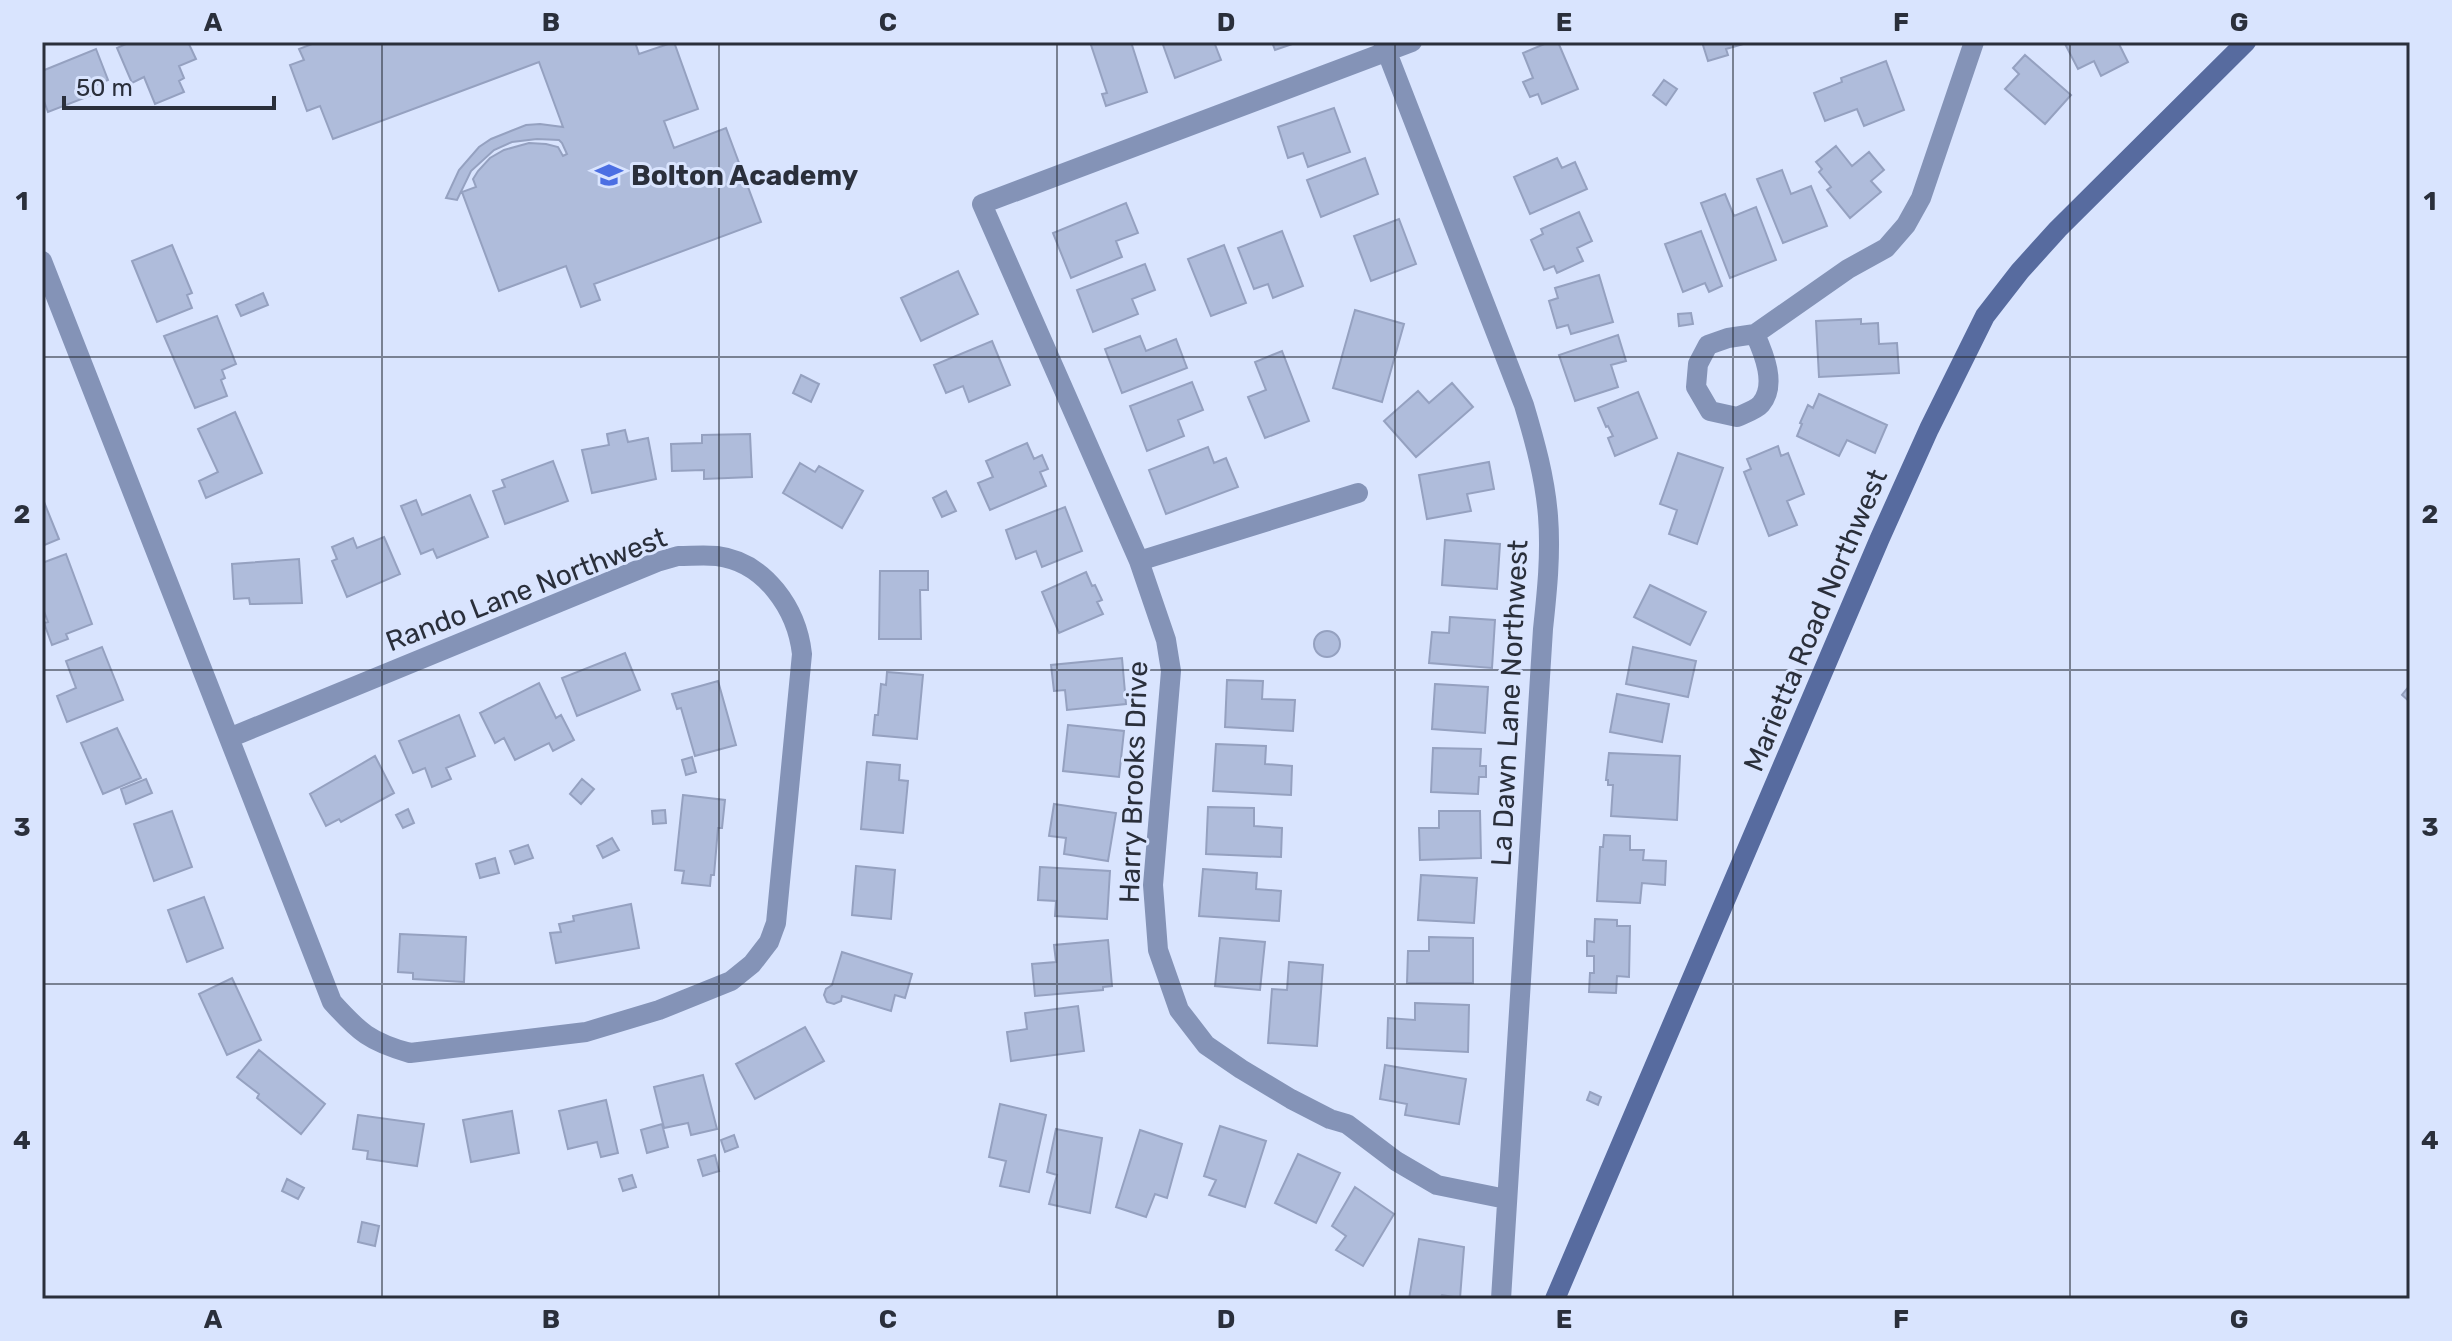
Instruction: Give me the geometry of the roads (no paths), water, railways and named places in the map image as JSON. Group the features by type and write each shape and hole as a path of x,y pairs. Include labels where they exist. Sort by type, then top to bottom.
{"main road":[{"name":"Marietta Road Northwest","path":"1555,1299 1880,538 1985,316 2058,229 2246,42"}],"street":[{"path":"1385,47 1412,42"},
{"path":"1755,334 1848,269 1886,248 1906,225 1921,198 1974,42"},
{"name":"Harry Brooks Drive","path":"1385,47 982,204 1139,561 1166,640 1171,671 1153,885 1158,950 1179,1010 1206,1045 1222,1056 1291,1099 1347,1124 1396,1161 1437,1185 1506,1199"},
{"name":"La Dawn Lane Northwest","path":"1385,47 1524,405 1539,456 1548,516 1549,577 1543,629 1501,1299"},
{"name":"Rando Lane Northwest","path":"42,261 332,1002 358,1031 383,1046 410,1053 586,1032 659,1010 731,981 752,964 769,942 776,923 801,643 786,604 774,587 757,573 719,556 678,556 229,738"},
{"path":"1139,561 1358,493"}],"place":[{"name":"Bolton Academy","path":"609,175"}]}
